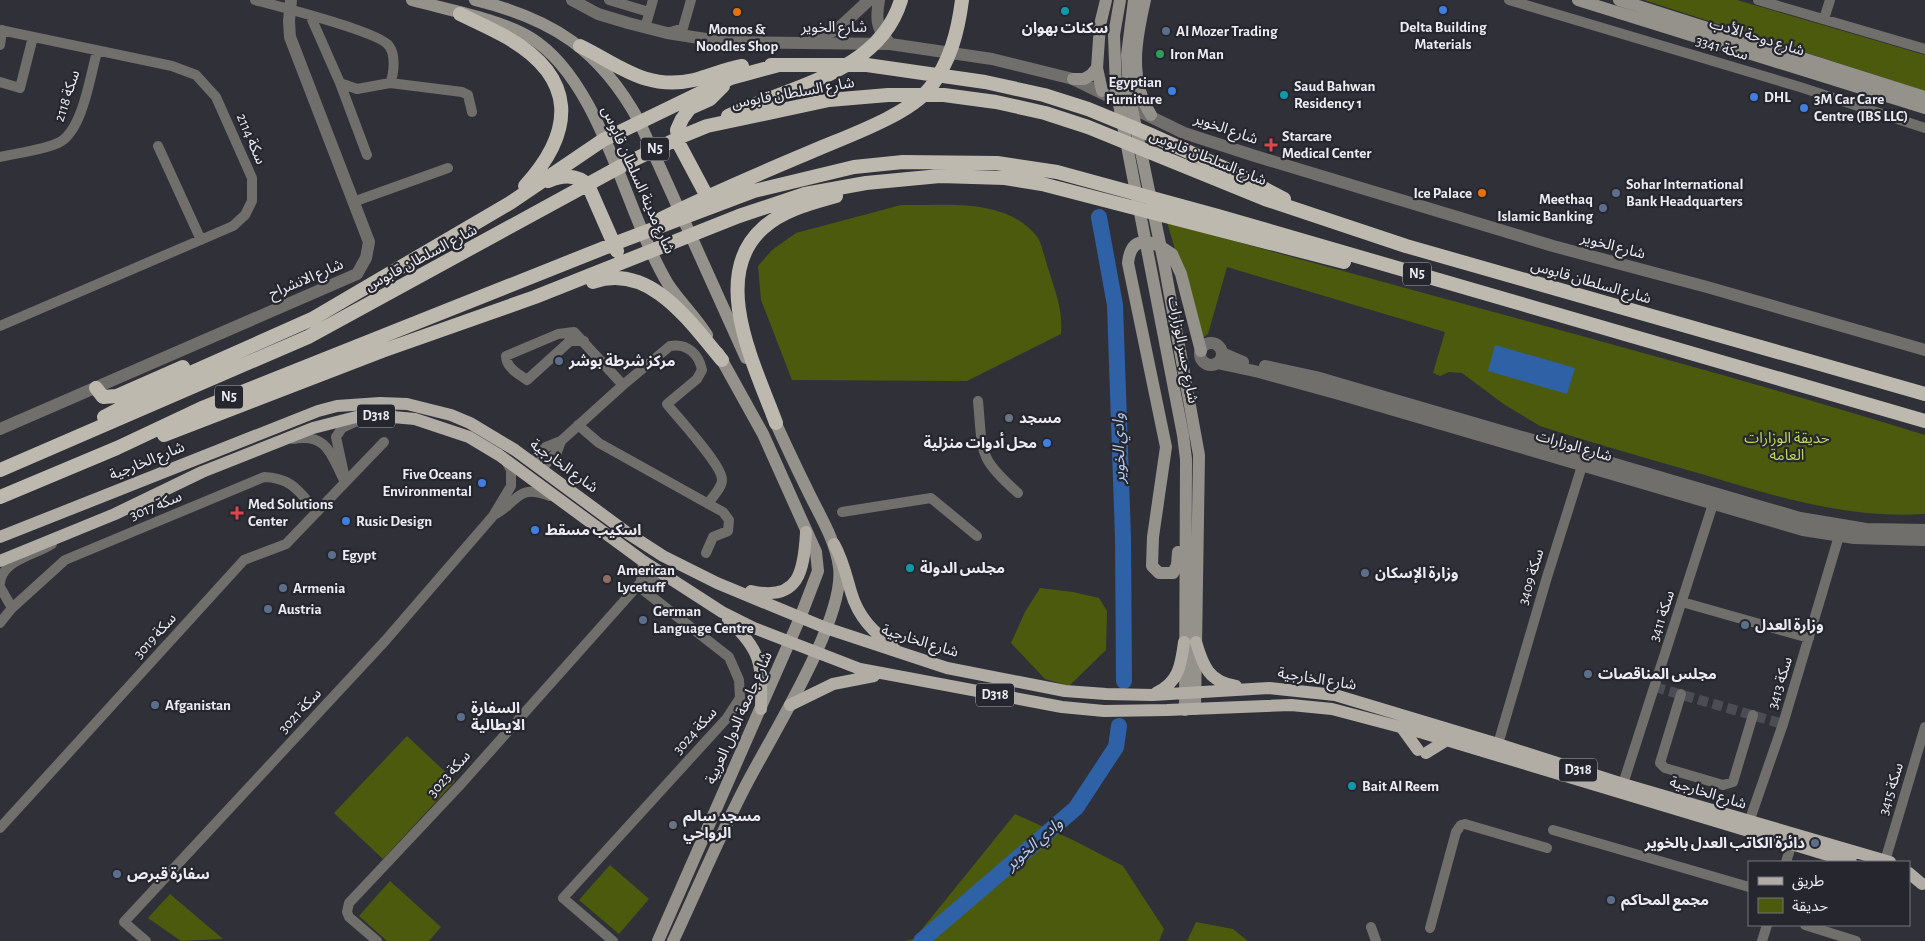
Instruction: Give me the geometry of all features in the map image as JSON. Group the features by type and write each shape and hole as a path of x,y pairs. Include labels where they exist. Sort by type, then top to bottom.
{"highway":[{"path":"707,126 753,103 837,72 856,60 878,39 894,16 902,0"},
{"path":"624,240 691,203 855,134 897,113 928,90 949,57 956,36 962,0"},
{"path":"460,14 509,39 527,52 542,65 554,80 559,94 562,112 560,131 555,144 543,165 510,203"},
{"path":"580,46 624,71 652,81 693,80 731,68 755,64 867,66 985,82 1044,95 1088,109 1235,172 1272,191 1304,212"},
{"path":"61,444 123,406 312,319 510,203 604,140 639,121 730,78 779,65"},
{"path":"730,78 710,99 690,108 677,130 679,144 717,214 728,217 738,216"},
{"name":"شارع السلطان قابوس","path":"0,470 308,336 444,265 625,164 707,126 829,100 888,95 952,96 996,102 1045,114 1088,127 1265,199 1406,246 1925,394"},
{"name":"N5","path":"0,497 117,448 202,408 624,240 754,191 854,167 903,162 997,163 1057,172 1925,421"},
{"path":"528,190 560,177 571,176 582,180 588,185 618,252 610,267"},
{"path":"117,448 156,438 382,351 535,297 738,216 806,194 883,182 940,176 1005,178 1042,184 1328,258 1361,265 1392,267"},
{"path":"776,423 749,348 737,297 738,272 744,255 751,241 763,227 780,216 802,206 883,182"},
{"path":"535,297 547,298 606,277 626,278 645,284 669,300 722,360"},
{"path":"96,388 103,397 117,396 227,348 273,336"}],"main road":[{"name":"شارع مدينة السلطان قابوس","path":"412,0 513,28 532,38 552,55 575,82 604,140 651,251 668,284 698,320 763,434 816,552 818,570 800,618"},
{"name":"شارع مدينة السلطان قابوس","path":"474,0 504,7 532,18 580,46 605,70 622,92 639,121 776,423 834,544 839,568 839,582 826,628"},
{"path":"484,0 504,7"},
{"path":"1102,91 1097,68 1097,46 1106,0"},
{"name":"شارع جسر الوزارات","path":"1120,0 1114,35 1116,89 1183,434 1190,642 1190,709"},
{"name":"شارع جسر الوزارات","path":"1134,0 1129,94 1164,263 1199,455 1190,642"},
{"path":"1097,46 1108,58 1117,62 1131,60 1145,0"},
{"name":"شارع دوحة الأدب","path":"1578,0 1925,108"},
{"name":"شارع دوحة الأدب","path":"1619,0 1925,97"},
{"path":"1131,54 1140,93 1151,115"},
{"path":"1073,79 1084,79 1097,68"},
{"path":"1186,492 1181,515 1178,565 1173,573 1159,573 1152,566 1151,558 1166,447 1128,263 1129,251 1133,245 1139,242 1150,243 1172,254 1180,274 1201,351"},
{"name":"شارع الخارجية","path":"0,537 318,411 337,406 380,403 407,404 450,415 488,433 663,556 717,583 800,618 909,657 968,672 1065,691 1153,695 1269,688 1335,695 1429,729 1447,740 1468,747 1711,820 1879,861"},
{"name":"شارع الخارجية","path":"0,561 66,535 202,472 313,428 356,417 371,416 415,419 469,437 504,459 643,561 722,612 860,669 1032,703 1104,711 1291,705 1332,710 1400,726 1429,729 1498,744 1750,822"},
{"path":"717,583 766,594 776,593 789,587 802,570 806,532"},
{"path":"834,544 843,559 851,592 864,620 876,634 909,657"},
{"path":"722,612 746,636 757,655 760,672 761,709"},
{"name":"شارع جامعة الدول العربية","path":"658,941 800,618"},
{"path":"673,941 744,788 790,705 826,628"},
{"path":"1190,642 1205,669 1217,680 1234,686 1269,688"},
{"path":"1153,695 1170,685 1176,677 1190,642"},
{"path":"964,689 968,672"},
{"path":"790,705 833,684 864,676 888,675"},
{"path":"1400,726 1422,751 1447,740"},
{"path":"1468,747 1488,747 1498,744 1503,752 1522,763"},
{"path":"1584,782 1615,786 1623,784 1625,789 1646,796 1656,804"},
{"path":"1711,820 1743,824 1750,822 1754,827 1788,840"},
{"name":"شارع الخارجية","path":"1788,840 1847,861"},
{"path":"1833,857 1844,855 1877,861"},
{"path":"1910,869 1924,880"},
{"path":"1910,873 1924,880"},
{"path":"1910,880 1924,880"}],"street":[{"path":"255,0 290,5 310,15 384,41 392,52 393,76 390,83"},
{"name":"شارع الخوير","path":"572,0 598,14 667,33 726,42 890,44 992,59 1073,79 1102,91 1184,132 1386,196 1553,246 1707,287 1925,350"},
{"path":"609,0 649,12"},
{"path":"645,28 653,0"},
{"path":"667,33 683,28 690,0"},
{"path":"805,43 839,28 869,0"},
{"path":"879,0 876,14 878,25 880,33 890,44"},
{"name":"سكة 3341","path":"1509,0 1784,82 1925,128"},
{"path":"1758,0 1925,50"},
{"path":"1824,19 1830,0"},
{"name":"شارع الانشراح","path":"0,429 357,274 366,258 369,242 290,37 290,5"},
{"path":"310,15 340,83 367,155"},
{"path":"0,45 1,30"},
{"name":"سكة 2114","path":"0,326 233,226 245,215 252,201 252,178 216,97 196,75 172,66 97,52 1,30"},
{"path":"0,82 20,88 33,37"},
{"name":"سكة 2118","path":"0,158 59,143 70,134 77,124 97,52"},
{"path":"340,83 357,89 390,83 462,92 468,95 472,112"},
{"path":"158,146 201,240"},
{"path":"353,202 448,168"},
{"path":"584,341 570,341 527,380 507,365 506,356 566,332 574,332 584,341 623,385"},
{"path":"1201,351 1208,344 1214,343 1220,347 1220,358"},
{"path":"536,466 557,452 561,441 670,346 684,346 697,356 702,370 697,379 667,404 703,446 721,474 721,484 708,504"},
{"name":"شارع الوزارات","path":"1220,358 1780,524 1839,536 1925,540"},
{"name":"شارع الوزارات","path":"1220,358 1316,377 1817,522 1880,530 1925,530"},
{"path":"978,401 983,454 993,471 1018,493"},
{"path":"346,482 336,437 342,428 371,416"},
{"path":"578,426 599,443 723,512 729,520 730,527 725,533 713,537 706,553"},
{"path":"275,442 299,438 317,439 328,450 346,482"},
{"name":"سكة 3019","path":"0,828 244,560 286,544 384,442"},
{"name":"سكة 3021","path":"493,516 511,486 511,470 504,459"},
{"path":"1582,466 1590,460 1627,468"},
{"name":"سكة 3409","path":"1498,744 1546,577 1582,466"},
{"name":"سكة 3017","path":"0,623 12,608 65,560 264,478 280,478 291,483 316,512"},
{"name":"سكة 3021","path":"146,941 124,922 385,641 493,516 522,492 538,492 561,500"},
{"path":"842,512 931,498 977,536"},
{"path":"1713,504 1723,498 1760,507"},
{"name":"سكة 3411","path":"1623,784 1713,504"},
{"path":"1839,536 1846,530 1880,530"},
{"path":"0,582 1,575 6,567 41,551 66,535"},
{"name":"سكة 3413","path":"1750,822 1809,638 1839,536"},
{"path":"643,561 639,584 664,575"},
{"name":"سكة 3024","path":"613,941 563,898 727,718 740,698 739,680 729,658 639,584"},
{"name":"سكة 3023","path":"377,941 351,919 347,912 348,903 461,784 639,584"},
{"path":"0,587 12,608"},
{"path":"1682,602 1809,638"},
{"path":"1681,694 1660,763 1665,768 1722,785 1733,782 1753,715"},
{"name":"سكة 3415","path":"1883,861 1925,727"},
{"path":"1430,928 1456,832 1461,824 1547,848"},
{"path":"1553,830 1748,887"},
{"path":"1786,861 1788,840"},
{"path":"1762,941 1767,926"},
{"path":"1808,926 1856,941"},
{"path":"1371,927 1376,941"}],"green space":[{"path":"1644,0 1737,0 1925,55 1925,91"},
{"path":"901,205 975,207 993,210 1010,216 1025,225 1038,238 1041,246 1058,302 1061,317 1061,334 967,381 792,380 761,300 758,266 772,250 796,233"},
{"name":"حديقة الوزارات العامة","path":"1167,222 1641,352 1925,435 1925,514 1896,515 1868,513 1814,505 1759,491 1540,426 1505,405 1462,373 1449,372 1440,376 1433,373 1445,332 1227,267 1208,334 1201,339"},
{"path":"1040,588 1073,592 1099,598 1107,611 1106,650 1069,686 1045,679 1011,643 1025,612"},
{"path":"407,736 455,781 383,859 334,813"},
{"path":"1015,814 1073,840 1123,866 1164,929 1159,941 905,941 914,939"},
{"path":"610,865 649,899 619,934 579,900"},
{"path":"390,881 441,927 429,941 387,941 359,916"},
{"path":"170,894 223,939 181,941 148,918"},
{"path":"1196,922 1233,929 1248,941 1187,941"}],"water":[{"path":"1495,345 1575,368 1567,394 1488,371"}],"waterway":[{"name":"وادي الخوير","path":"1099,217 1115,305 1123,538 1124,681"},
{"name":"وادي الخوير","path":"921,941 1076,808 1116,747 1119,726"}],"tunnel":[{"path":"1655,687 1783,724"}],"place":[{"name":"Delta Building Materials","path":"1443,10"},
{"name":"سكنات بهوان","path":"1065,11"},
{"name":"Momos & Noodles Shop","path":"737,12"},
{"name":"Al Mozer Trading","path":"1166,31"},
{"name":"Iron Man","path":"1160,54"},
{"name":"Egyptian Furniture","path":"1172,91"},
{"name":"Saud Bahwan Residency 1","path":"1284,95"},
{"name":"DHL","path":"1754,97"},
{"name":"3M Car Care Centre (IBS LLC)","path":"1804,108"},
{"name":"Starcare Medical Center","path":"1271,145"},
{"name":"Ice Palace","path":"1482,193"},
{"name":"Sohar International Bank Headquarters","path":"1616,193"},
{"name":"Meethaq Islamic Banking","path":"1603,208"},
{"name":"مركز شرطة بوشر","path":"559,361"},
{"name":"مسجد","path":"1009,418"},
{"name":"محل أدوات منزلية","path":"1047,443"},
{"name":"Five Oceans Environmental","path":"482,483"},
{"name":"Med Solutions Center","path":"237,513"},
{"name":"Rusic Design","path":"346,521"},
{"name":"اسكيب مسقط","path":"535,530"},
{"name":"Egypt","path":"332,555"},
{"name":"مجلس الدولة","path":"910,568"},
{"name":"وزارة الإسكان","path":"1365,573"},
{"name":"American Lycetuff","path":"607,579"},
{"name":"Armenia","path":"283,588"},
{"name":"Austria","path":"268,609"},
{"name":"German Language Centre","path":"643,620"},
{"name":"وزارة العدل","path":"1745,625"},
{"name":"مجلس المناقصات","path":"1588,674"},
{"name":"Afganistan","path":"155,705"},
{"name":"السفارة الايطالية","path":"461,717"},
{"name":"Bait Al Reem","path":"1352,786"},
{"name":"مسجد سالم الرواحي","path":"673,825"},
{"name":"دائرة الكاتب العدل بالخوير","path":"1815,843"},
{"name":"سفارة قبرص","path":"117,874"},
{"name":"مجمع المحاكم","path":"1611,900"}]}
